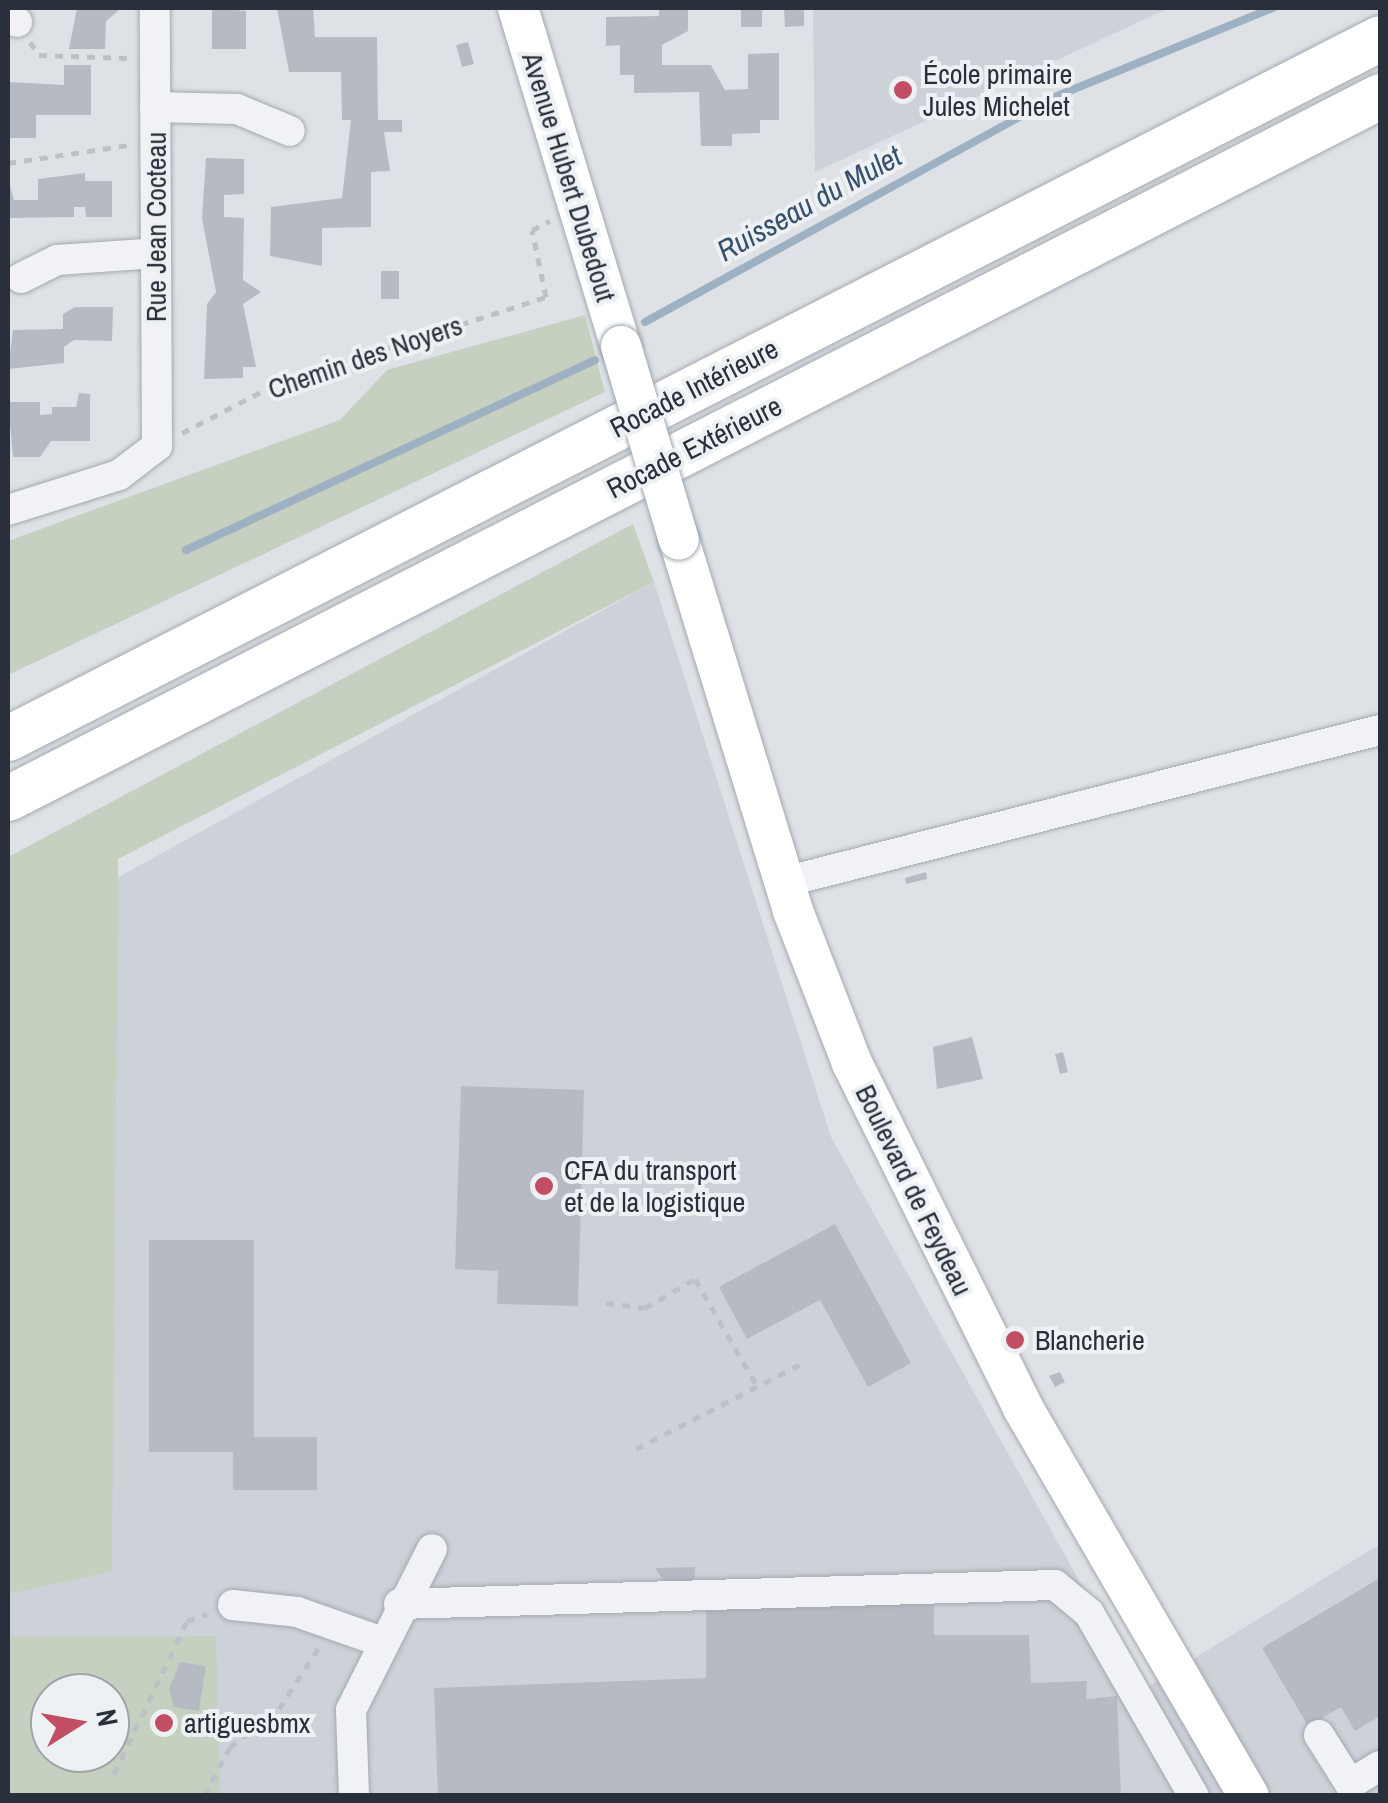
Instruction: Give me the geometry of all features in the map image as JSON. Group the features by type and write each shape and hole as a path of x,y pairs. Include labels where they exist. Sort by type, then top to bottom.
{"highway":[{"name":"Rocade Intérieure","path":"8,738 1380,38"},
{"name":"Rocade Extérieure","path":"8,798 1380,96"},
{"path":"8,724 110,686"}],"main road":[{"name":"Avenue Hubert Dubedout","path":"518,8 679,540"},
{"name":"Boulevard de Feydeau","path":"679,540 784,882 852,1063 933,1236 1141,1623 1249,1796"}],"street":[{"name":"Rue Jean Cocteau","path":"155,8 157,446"},
{"path":"156,107 237,109 290,131"},
{"path":"21,278 56,260 156,253"},
{"path":"8,510 119,475 157,446"},
{"path":"784,882 1380,730"},
{"path":"354,1796 351,1710 380,1640 432,1549"},
{"path":"399,1604 1055,1584 1089,1613 1194,1796"},
{"path":"234,1605 327,1620 380,1640"},
{"path":"1320,1734 1350,1784 1380,1766"}],"path":[{"path":"12,20 39,56 155,58"},
{"path":"8,163 156,140"},
{"name":"Chemin des Noyers","path":"157,446 278,383 546,297 532,230 542,224"},
{"path":"606,1304 645,1308 695,1279 757,1386"},
{"path":"636,1449 800,1364"},
{"path":"114,1774 187,1620 234,1605"},
{"path":"204,1796 230,1747 279,1709 327,1620"}],"shaded area":[{"name":"École primaire Jules Michelet","path":"813,8 1169,8 815,172"},
{"path":"654,582 831,1137 1141,1691 1380,1544 1380,1795 8,1795 8,938"}],"green space":[{"path":"585,315 605,392 8,675 8,541 340,420 387,370"},
{"path":"633,524 654,582 118,859 112,1571 8,1594 8,857"},
{"name":"artiguesbmx","path":"216,1636 220,1795 8,1795 8,1637"}],"building":[{"path":"77,8 119,10 106,21 105,49 69,49"},
{"path":"212,8 246,11 246,49 212,49"},
{"path":"277,8 313,8 315,37 377,37 378,120 402,120 402,132 384,132 390,171 371,172 371,227 322,228 322,266 270,256 271,207 342,198 351,120 342,120 341,72 289,72"},
{"path":"659,8 688,8 688,31 662,45 662,65 711,65 725,90 748,89 748,54 779,53 779,120 760,120 760,133 732,134 732,146 701,146 699,92 634,93 634,75 620,75 620,45 606,46 606,17 659,16"},
{"path":"741,8 762,8 762,27 741,27"},
{"path":"784,8 804,8 804,26 785,27"},
{"path":"468,42 474,64 462,67 456,45"},
{"path":"64,65 91,65 91,115 36,115 36,138 8,138 8,82 64,85"},
{"path":"206,158 244,159 244,194 224,195 224,217 244,218 243,280 261,292 243,304 256,367 243,367 243,378 204,379 207,304 216,292 202,218"},
{"path":"85,173 85,181 112,181 112,217 86,217 85,207 74,207 74,217 8,218 8,179 14,200 38,200 38,179"},
{"path":"381,271 399,271 399,299 381,299"},
{"path":"75,307 113,307 112,341 74,340 64,347 64,363 8,369 13,330 63,329 63,314"},
{"path":"79,393 90,394 90,441 51,441 40,457 13,457 8,402 40,402 40,415 52,414 52,407 76,407"},
{"path":"926,872 927,879 906,884 905,878"},
{"path":"972,1037 983,1079 937,1089 933,1047"},
{"path":"1063,1052 1068,1072 1060,1074 1055,1054"},
{"path":"461,1086 584,1090 578,1306 497,1304 498,1271 455,1269"},
{"path":"835,1224 911,1363 868,1387 820,1300 747,1339 719,1287"},
{"path":"149,1240 254,1240 254,1437 317,1437 317,1490 233,1490 233,1452 149,1452"},
{"path":"1060,1372 1065,1382 1055,1387 1049,1376"},
{"path":"695,1567 695,1582 665,1583 655,1568"},
{"path":"1380,1578 1380,1716 1355,1731 1341,1707 1308,1726 1262,1648"},
{"path":"934,1599 934,1635 1029,1635 1031,1683 1087,1681 1086,1699 1117,1696 1121,1796 438,1796 434,1688 706,1678 706,1609"},
{"path":"180,1662 206,1666 199,1711 174,1707 169,1689"}],"waterway":[{"name":"Ruisseau du Mulet","path":"645,322 1057,96 1273,8"},
{"name":"Ruisseau du Mulet","path":"186,550 595,360"}],"place":[{"name":"École primaire Jules Michelet","path":"903,90"},
{"name":"CFA du transport et de la logistique","path":"544,1186"},
{"name":"Blancherie","path":"1015,1340"},
{"name":"artiguesbmx","path":"164,1723"}]}
